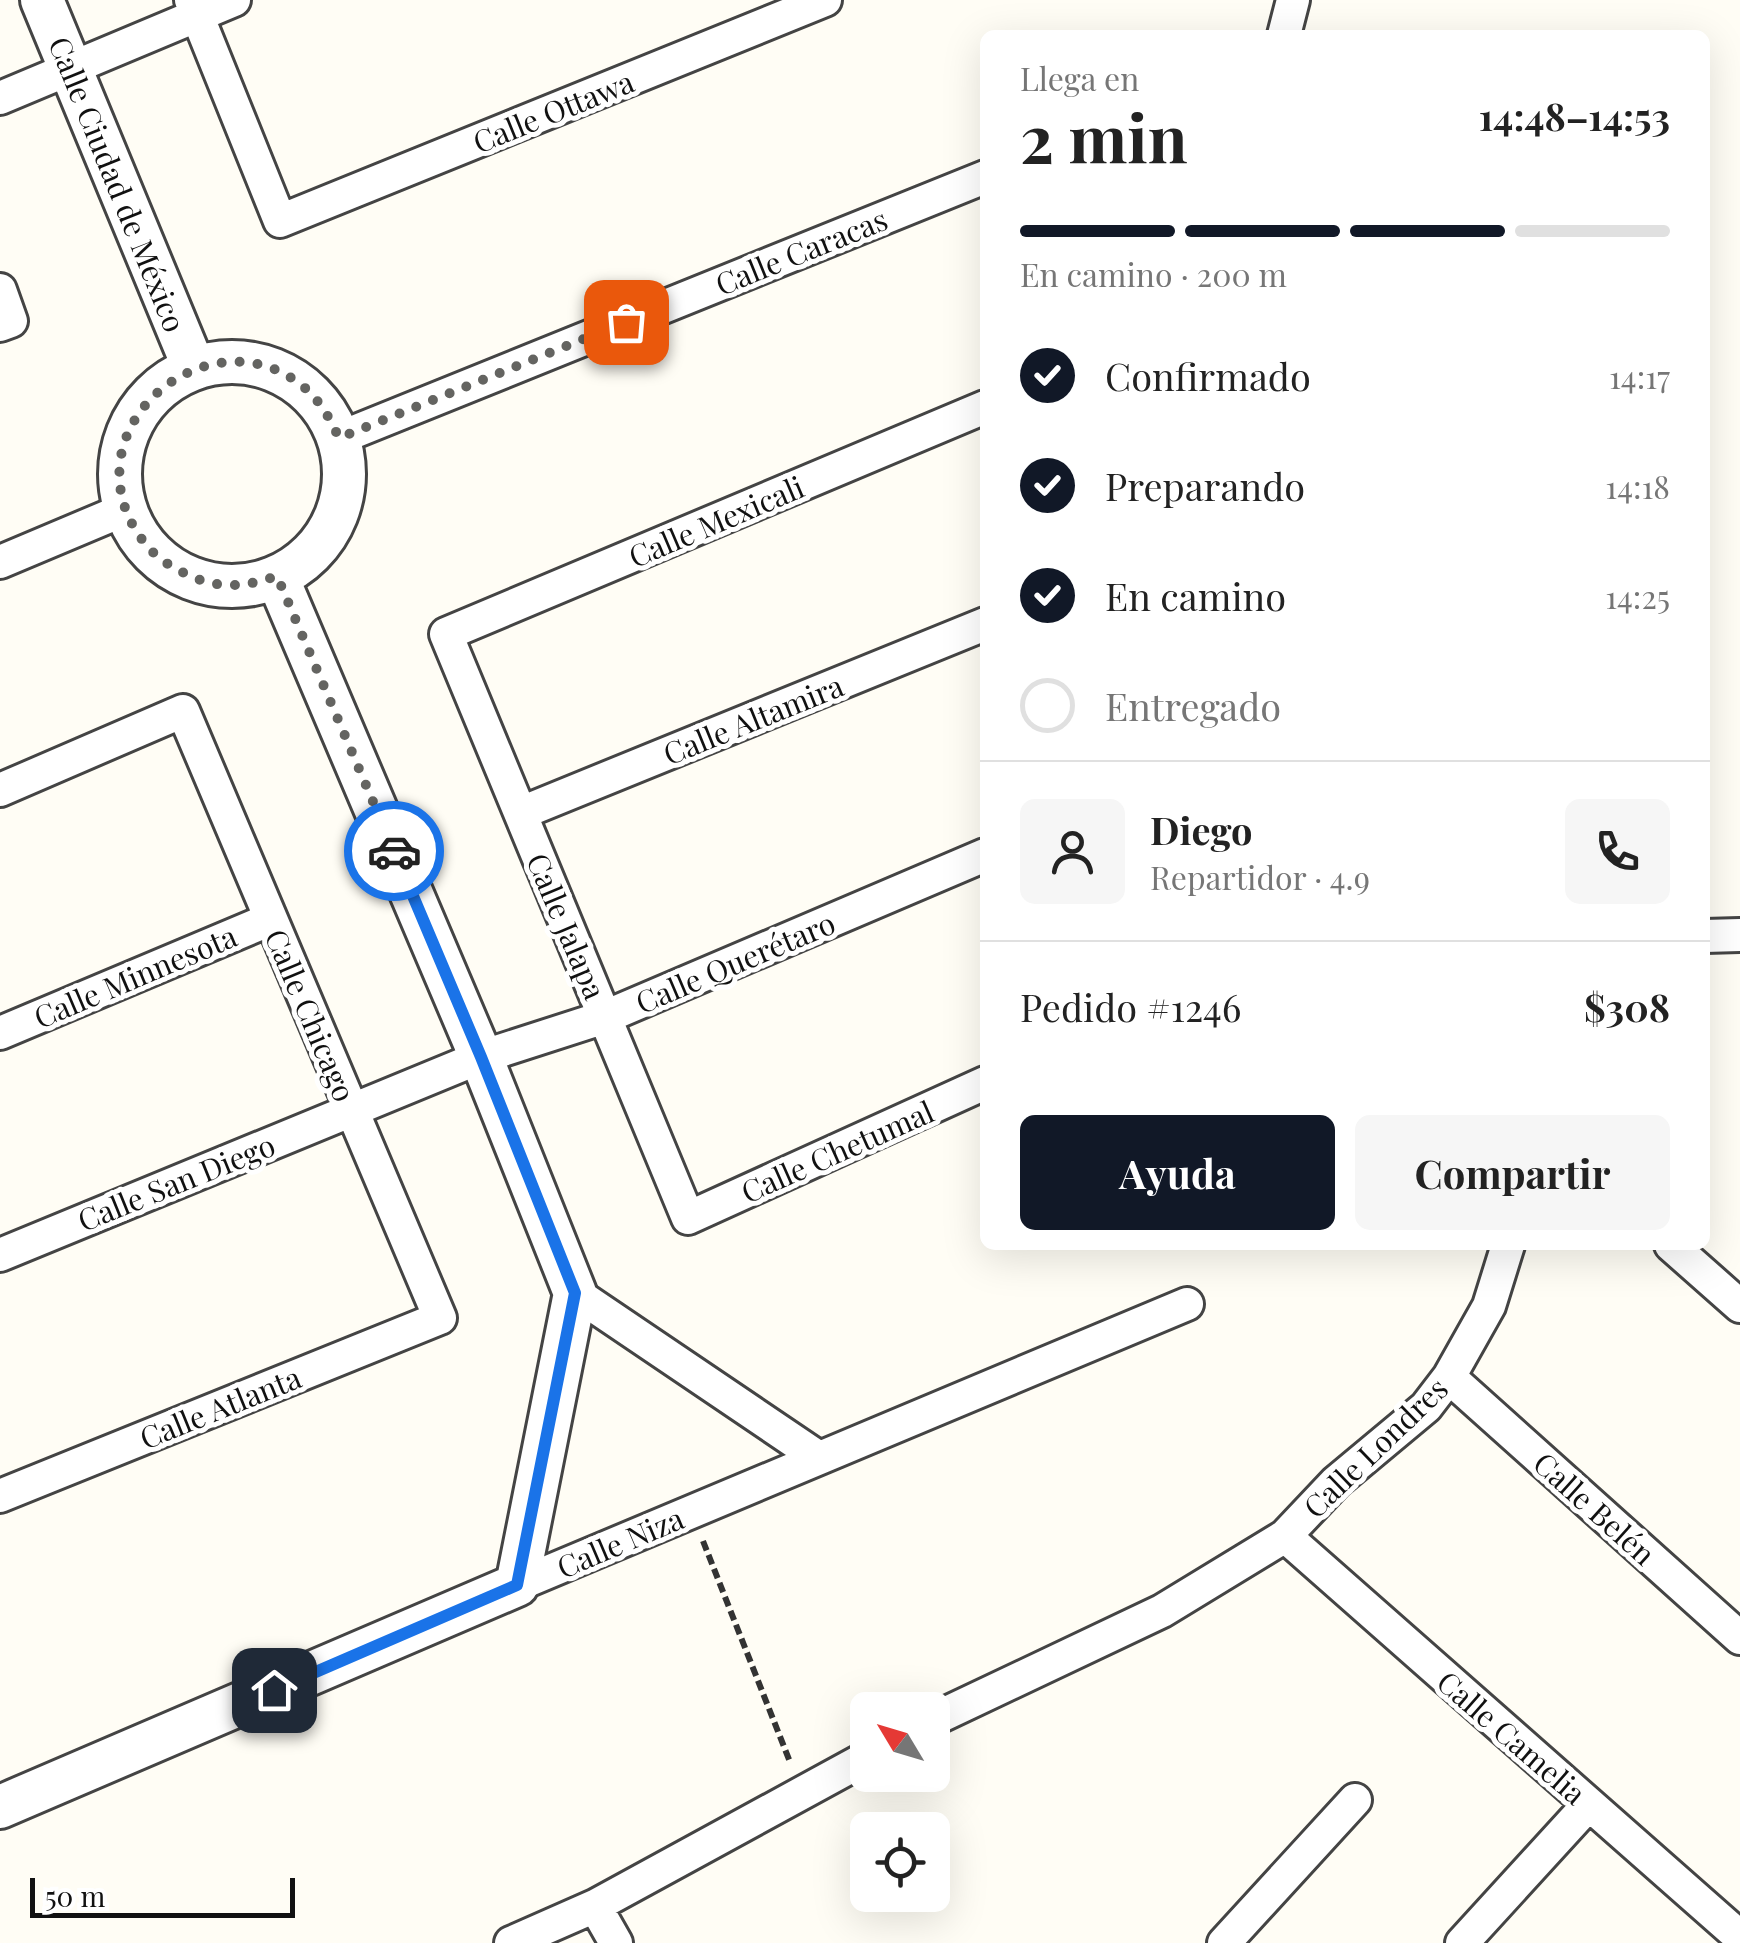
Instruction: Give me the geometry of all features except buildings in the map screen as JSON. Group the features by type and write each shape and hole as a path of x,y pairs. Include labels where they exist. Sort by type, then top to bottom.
{"street":[{"name":"Calle Ciudad de México","path":"42,0 194,368"},
{"path":"0,98 71,70 194,8 234,0"},
{"name":"Calle Ottawa","path":"194,8 280,221 825,0"},
{"path":"1285,30 1293,0"},
{"name":"Calle Caracas","path":"339,438 980,179"},
{"path":"240,361 270,367 303,386 324,407 339,438 344,462 338,513 323,540 304,560 256,583 213,585 192,578 156,557 135,530 126,509 121,491 121,462 126,437 138,413 159,389 194,368 240,361"},
{"name":"Calle Mexicali","path":"446,634 980,409"},
{"path":"0,562 126,509"},
{"path":"277,576 481,1057 575,1293 517,1585"},
{"name":"Calle Altamira","path":"520,813 980,626"},
{"name":"Calle Jalapa","path":"446,634 688,1218"},
{"name":"Calle Chicago","path":"0,790 183,711 440,1318"},
{"name":"Calle Querétaro","path":"351,1109 481,1057 605,1017 980,857"},
{"name":"Calle Minnesota","path":"0,1033 270,918"},
{"path":"1710,936 1740,936"},
{"name":"Calle Chetumal","path":"688,1218 980,1085"},
{"name":"Calle San Diego","path":"0,1254 351,1109"},
{"name":"Calle Londres","path":"950,1711 1162,1611 1285,1536 1336,1482 1426,1407 1449,1377 1489,1306 1506,1250"},
{"path":"1677,1250 1740,1306"},
{"path":"575,1293 819,1458"},
{"name":"Calle Niza","path":"0,1808 517,1585 1187,1304"},
{"name":"Calle Atlanta","path":"0,1496 440,1318"},
{"name":"Calle Belén","path":"1449,1377 1740,1638"},
{"name":"Calle Camelia","path":"1285,1536 1740,1937"},
{"path":"511,1943 595,1906 850,1766"},
{"path":"1224,1943 1355,1800"},
{"path":"1462,1943 1589,1804"},
{"path":"595,1906 616,1943"}],"path":[{"path":"701,1536 788,1756"}],"way so far":[{"path":"394,851 277,576 235,586 213,585 156,557 135,530 121,491 126,437 138,413 159,389 194,368 240,361 270,367 303,386 324,407 339,438 626,322"}],"route":[{"path":"274,1690 517,1585 575,1293 394,851"}]}
